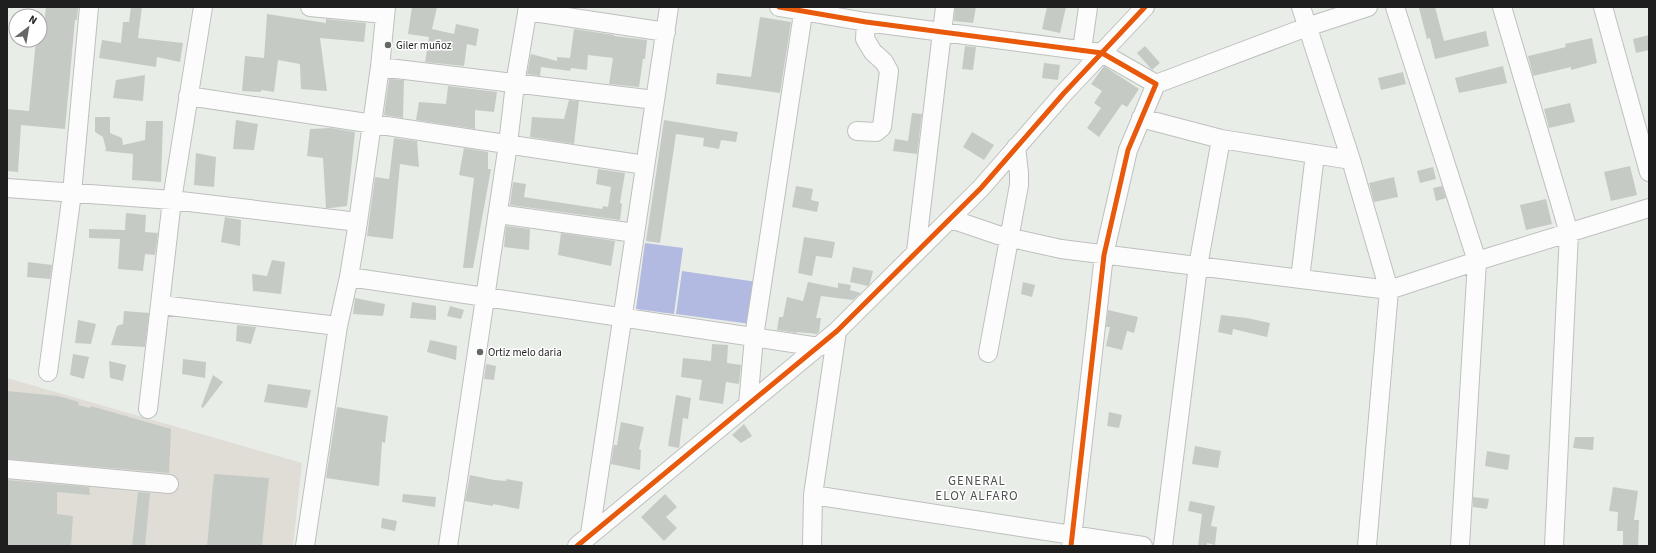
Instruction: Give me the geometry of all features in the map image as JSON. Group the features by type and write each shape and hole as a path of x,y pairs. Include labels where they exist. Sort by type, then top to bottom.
{"street":[{"path":"48,372 72,193 90,7"},
{"path":"148,409 172,200 203,7"},
{"path":"305,546 338,326 349,277 358,222 380,67 386,11 310,7"},
{"path":"590,534 624,318 635,233 669,7"},
{"path":"779,7 803,9 866,22 1102,53 1156,84"},
{"path":"916,252 945,7"},
{"path":"1082,50 1088,7"},
{"path":"577,546 837,331 951,219 1064,93 1145,7"},
{"path":"1301,7 1351,160 1389,290 1367,546"},
{"path":"1071,540 1104,255 1128,150 1156,84 1307,26 1368,7"},
{"path":"1395,7 1478,261 1460,546"},
{"path":"1502,7 1569,233 1554,546"},
{"path":"1603,7 1649,172"},
{"path":"448,546 508,144 514,84 528,9 666,32"},
{"path":"748,405 754,337 803,9"},
{"path":"857,131 876,132 882,127 889,71 884,62 873,52 865,39 866,22"},
{"path":"380,67 655,100"},
{"path":"188,96 645,165"},
{"path":"1141,118 1221,139 1351,160"},
{"path":"1163,546 1198,266 1221,139"},
{"path":"988,353 1019,185 1016,147"},
{"path":"1300,279 1314,154"},
{"path":"7,188 172,200 358,222"},
{"path":"951,219 1009,238 1061,249 1389,290 1649,208"},
{"path":"498,214 635,233"},
{"path":"349,277 486,296 819,347"},
{"path":"161,304 338,326"},
{"path":"812,546 813,495 837,331"},
{"path":"7,469 169,484"},
{"path":"813,495 1071,540 1143,546"}],"shaded area":[{"path":"645,243 683,248 674,314 636,309"},
{"path":"682,271 757,282 751,324 676,314"},
{"path":"7,378 302,463 293,546 7,546"}],"building":[{"path":"78,7 77,20 75,20 65,129 21,125 18,172 7,171 7,109 29,111 35,48 48,48 48,8 46,8"},
{"path":"131,7 142,7 138,38 183,43 180,62 157,57 156,67 99,58 102,40 121,43 123,22 129,22"},
{"path":"412,7 437,7 432,29 454,34 456,24 479,29 476,46 467,44 464,66 425,62 429,37 408,34"},
{"path":"955,7 976,7 973,23 954,21"},
{"path":"1047,7 1066,7 1060,33 1042,29"},
{"path":"1435,7 1444,41 1486,31 1489,46 1435,59 1430,38 1427,39 1419,8"},
{"path":"267,14 326,23 326,19 366,23 364,42 320,38 327,91 301,89 300,64 278,60 274,92 261,90 261,92 242,91 245,56 264,58"},
{"path":"760,17 791,22 780,93 716,84 717,73 751,77"},
{"path":"574,29 647,40 645,59 643,59 639,87 609,84 613,58 588,55 587,70 571,68 570,71 541,67 540,76 527,74 531,54 557,61 557,57 570,58"},
{"path":"1649,35 1649,50 1636,53 1633,39"},
{"path":"1592,38 1597,63 1571,70 1571,67 1533,76 1528,56 1566,47 1565,44"},
{"path":"965,46 976,47 973,70 962,69"},
{"path":"1145,46 1160,63 1152,70 1137,53"},
{"path":"1044,63 1060,65 1058,80 1042,78"},
{"path":"1104,66 1139,89 1127,107 1122,104 1099,137 1087,128 1101,108 1094,103 1102,91 1091,84"},
{"path":"1503,66 1507,83 1459,93 1455,78"},
{"path":"1403,72 1406,84 1381,90 1378,78"},
{"path":"145,75 143,101 113,98 116,80"},
{"path":"389,79 404,80 403,118 384,115"},
{"path":"448,86 497,92 494,112 475,110 475,129 416,120 419,102 446,104"},
{"path":"569,100 579,101 574,144 530,137 532,117 564,119"},
{"path":"1570,103 1575,122 1549,128 1544,109"},
{"path":"912,113 922,114 917,154 893,151 895,139 908,141"},
{"path":"95,117 110,117 110,133 122,138 123,145 145,140 146,121 163,121 161,182 132,180 133,154 105,151 106,149 103,137 95,132"},
{"path":"236,120 258,124 254,150 233,149"},
{"path":"664,120 738,132 736,142 721,140 719,149 703,146 704,138 676,134 660,243 646,241"},
{"path":"331,128 355,132 347,206 326,208 323,158 307,156 310,129"},
{"path":"972,132 994,145 984,160 963,147"},
{"path":"394,138 417,141 419,167 400,164 393,239 367,236 375,177 389,179"},
{"path":"464,148 488,152 488,169 491,169 473,268 463,268 474,178 459,175"},
{"path":"196,153 216,157 214,187 194,185"},
{"path":"1630,166 1637,195 1611,201 1604,172"},
{"path":"1433,167 1436,179 1420,183 1417,171"},
{"path":"598,169 625,173 620,203 622,204 620,220 510,205 513,182 526,184 524,197 602,209 603,206 608,207 611,187 596,184"},
{"path":"1394,177 1398,197 1374,202 1369,183"},
{"path":"796,186 813,189 811,200 819,202 817,212 792,207"},
{"path":"1442,186 1446,198 1436,201 1433,188"},
{"path":"1546,199 1552,224 1526,230 1520,205"},
{"path":"126,213 146,215 145,232 158,233 155,255 145,254 143,271 118,269 120,239 89,238 89,229 125,230"},
{"path":"225,217 241,220 240,246 221,242"},
{"path":"506,226 530,229 529,250 504,247"},
{"path":"561,233 615,241 611,266 558,255"},
{"path":"804,237 835,242 832,258 816,256 812,276 798,273"},
{"path":"272,260 285,262 281,294 253,291 252,274 267,276"},
{"path":"28,262 52,265 50,279 27,277"},
{"path":"853,267 873,271 868,286 850,282"},
{"path":"808,282 838,288 838,283 851,285 850,290 861,293 853,300 821,296 816,318 821,318 819,332 817,334 777,330 779,317 783,317 787,297 803,301"},
{"path":"1023,282 1035,285 1032,297 1021,294"},
{"path":"355,298 385,304 383,316 353,314"},
{"path":"412,302 436,306 436,320 410,318"},
{"path":"450,306 464,310 461,319 447,316"},
{"path":"1108,310 1138,317 1134,333 1127,331 1122,350 1106,346 1110,327 1106,327"},
{"path":"124,311 149,313 145,347 111,345 117,326 123,324"},
{"path":"1221,315 1247,318 1270,323 1267,337 1233,329 1232,335 1218,332"},
{"path":"78,320 96,324 91,344 75,343"},
{"path":"237,325 256,327 251,344 236,341"},
{"path":"430,340 457,346 456,360 427,352"},
{"path":"712,344 728,345 727,363 741,365 739,384 726,382 723,404 699,400 702,380 681,377 683,358 711,361"},
{"path":"73,354 89,357 84,379 70,375"},
{"path":"183,359 206,362 205,378 182,374"},
{"path":"109,361 126,365 123,381 110,378"},
{"path":"486,364 496,366 494,380 484,379"},
{"path":"213,375 223,382 203,408 201,407"},
{"path":"268,384 311,390 307,408 264,402"},
{"path":"7,391 58,396 79,402 78,405 90,408 91,406 171,429 169,473 7,459"},
{"path":"676,395 691,398 688,419 683,418 679,448 668,446"},
{"path":"337,407 388,416 385,443 382,442 379,486 326,478"},
{"path":"1109,412 1122,415 1119,428 1107,426"},
{"path":"621,422 644,427 639,449 641,450 640,470 611,464 614,445 617,445"},
{"path":"744,424 752,436 741,443 732,435"},
{"path":"1575,437 1594,437 1593,450 1573,448"},
{"path":"1195,446 1221,451 1218,468 1192,464"},
{"path":"1487,451 1510,455 1508,470 1485,466"},
{"path":"214,474 269,478 262,546 207,546"},
{"path":"470,475 494,480 506,481 506,479 523,482 519,509 465,501"},
{"path":"7,480 89,487 90,495 57,492 57,514 73,516 71,546 7,546"},
{"path":"1613,487 1638,491 1634,520 1639,520 1638,546 1623,546 1623,531 1617,531 1618,512 1609,511"},
{"path":"138,492 150,493 145,546 132,546"},
{"path":"403,494 436,497 435,507 402,502"},
{"path":"665,494 677,507 666,517 677,528 664,541 641,517"},
{"path":"1473,497 1489,499 1487,509 1473,507"},
{"path":"1190,501 1215,506 1211,526 1217,527 1215,545 1207,543 1207,546 1198,546 1202,514 1188,511"},
{"path":"382,518 397,521 395,531 381,528"}],"cycle path":[{"path":"779,7 866,22 1102,53 1156,84 1128,150 1104,255 1071,546"},
{"path":"577,546 837,331 981,188 1064,93 1145,7"}],"place":[{"name":"Giler muñoz","path":"388,45"},
{"name":"Ortiz melo daria","path":"480,352"}],"district":[{"name":"GENERAL ELOY ALFARO","path":"977,488"}]}
